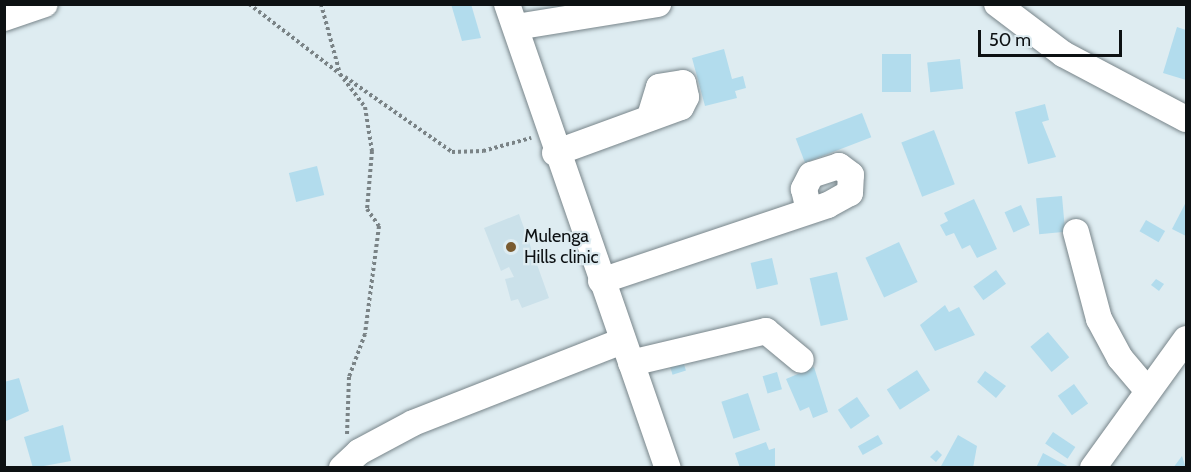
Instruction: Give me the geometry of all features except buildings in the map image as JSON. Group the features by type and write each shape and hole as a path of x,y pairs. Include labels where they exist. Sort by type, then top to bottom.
{"street":[{"path":"4,18 45,4"},
{"path":"658,4 511,16 552,143 669,468"},
{"path":"997,4 1063,54 1186,119"},
{"path":"552,143 650,117"},
{"path":"601,281 809,210"},
{"path":"1077,232 1099,320 1120,358 1148,391"},
{"path":"343,457 359,452 412,423 627,352 766,331 801,360"},
{"path":"1093,468 1186,339"}],"path":[{"path":"249,4 340,74 452,152 552,143"},
{"path":"321,4 340,74 365,107 372,151 367,209 379,226 365,334 349,377 343,457"}],"shaded area":[{"name":"Mulenga Hills clinic","path":"519,214 549,298 522,308 518,299 511,301 505,279 514,277 509,267 501,271 484,228"}],"place":[{"name":"Mulenga Hills clinic","path":"511,247"}]}
